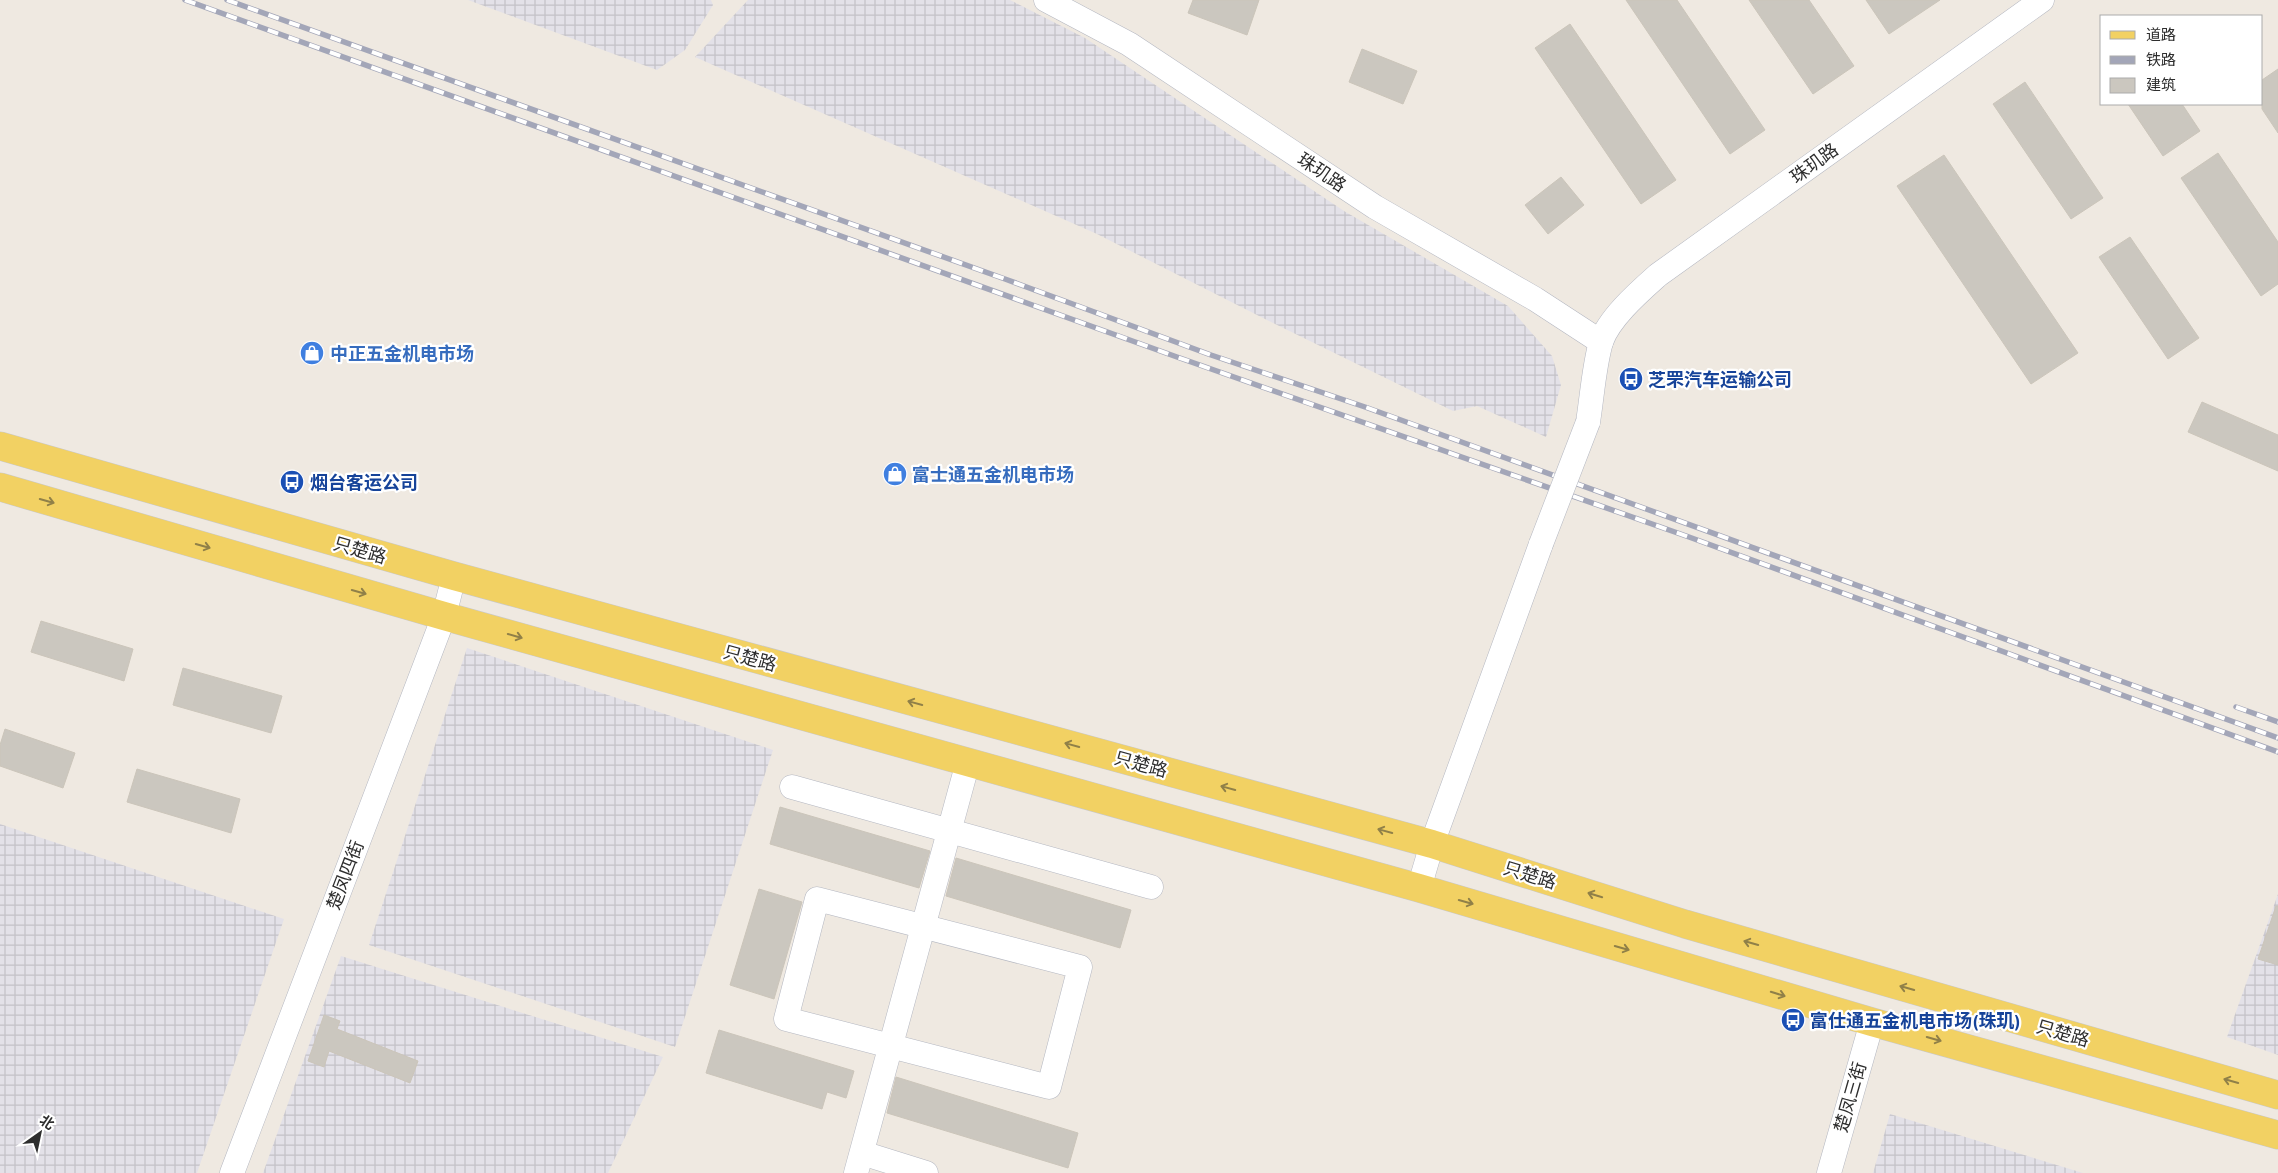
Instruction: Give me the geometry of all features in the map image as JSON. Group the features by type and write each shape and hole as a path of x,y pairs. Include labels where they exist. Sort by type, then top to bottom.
{"main road":[{"name":"只楚路","path":"0,446 454,576 1432,844 1686,924 2278,1095"},
{"path":"0,487 444,616 1419,888 1872,1022 2278,1135"}],"street":[{"name":"珠玑路","path":"1046,0 1129,44 1375,208 1535,299 1601,342"},
{"name":"珠玑路","path":"1419,888 1432,844 1541,544 1588,422 1601,342 1621,312 1658,275 2042,0"},
{"name":"楚凤四街","path":"232,1173 444,616 454,576"},
{"path":"926,1173 859,1163 968,762"},
{"path":"792,787 1151,887"},
{"path":"817,899 1080,967 1049,1088 890,1046 786,1019 817,899"},
{"name":"楚凤三街","path":"1829,1173 1872,1022"}],"shaded area":[{"path":"468,0 711,0 713,5 685,50 657,70"},
{"path":"748,0 1010,0 1085,38 1344,211 1508,306 1552,356 1561,385 1546,437 1477,406 1453,411 1097,234 695,57"},
{"path":"467,648 773,750 675,1047 369,945"},
{"path":"0,824 284,919 197,1173 0,1173"},
{"path":"2278,894 2278,1055 2227,1037"},
{"path":"341,956 663,1057 608,1173 263,1173"},
{"path":"1890,1114 2083,1173 1873,1173"}],"building":[{"path":"1193,0 1259,0 1247,35 1188,13"},
{"path":"1626,0 1677,0 1765,130 1730,154"},
{"path":"1749,0 1809,0 1854,66 1813,94"},
{"path":"1866,0 1940,0 1889,34"},
{"path":"1570,24 1676,180 1641,204 1535,48"},
{"path":"1362,49 1417,71 1403,104 1349,82"},
{"path":"2278,69 2278,133 2262,109 2263,79"},
{"path":"2025,82 2103,198 2071,219 1993,104"},
{"path":"2129,105 2183,105 2200,131 2163,156"},
{"path":"2218,153 2278,242 2278,284 2261,296 2181,178"},
{"path":"1944,155 2078,353 2031,384 1897,186"},
{"path":"1561,177 1584,205 1548,234 1525,205"},
{"path":"2130,237 2199,338 2168,359 2099,257"},
{"path":"2202,402 2278,435 2278,471 2188,432"},
{"path":"41,621 133,649 124,681 31,652"},
{"path":"183,668 282,696 271,733 173,705"},
{"path":"5,729 75,753 63,788 0,766 0,745"},
{"path":"137,769 240,799 231,833 127,802"},
{"path":"780,807 930,851 919,888 770,844"},
{"path":"956,858 1131,910 1120,948 946,896"},
{"path":"759,889 802,902 774,999 730,985"},
{"path":"2276,906 2278,906 2278,965 2258,959"},
{"path":"324,1015 340,1021 337,1029 418,1061 410,1083 329,1051 324,1067 308,1061"},
{"path":"719,1030 854,1071 846,1098 827,1092 822,1109 706,1073"},
{"path":"896,1077 1078,1133 1068,1168 887,1113"}],"railway":[{"path":"185,0 1177,357 1689,537 2278,752"},
{"path":"227,0 1005,279 1211,355 1365,407 2278,738"},
{"path":"2236,707 2278,722"}],"place":[{"name":"中正五金机电市场","path":"312,353"},
{"name":"芝罘汽车运输公司","path":"1631,379"},
{"name":"富士通五金机电市场","path":"895,474"},
{"name":"烟台客运公司","path":"292,482"},
{"name":"富仕通五金机电市场(珠玑)","path":"1793,1020"}]}
